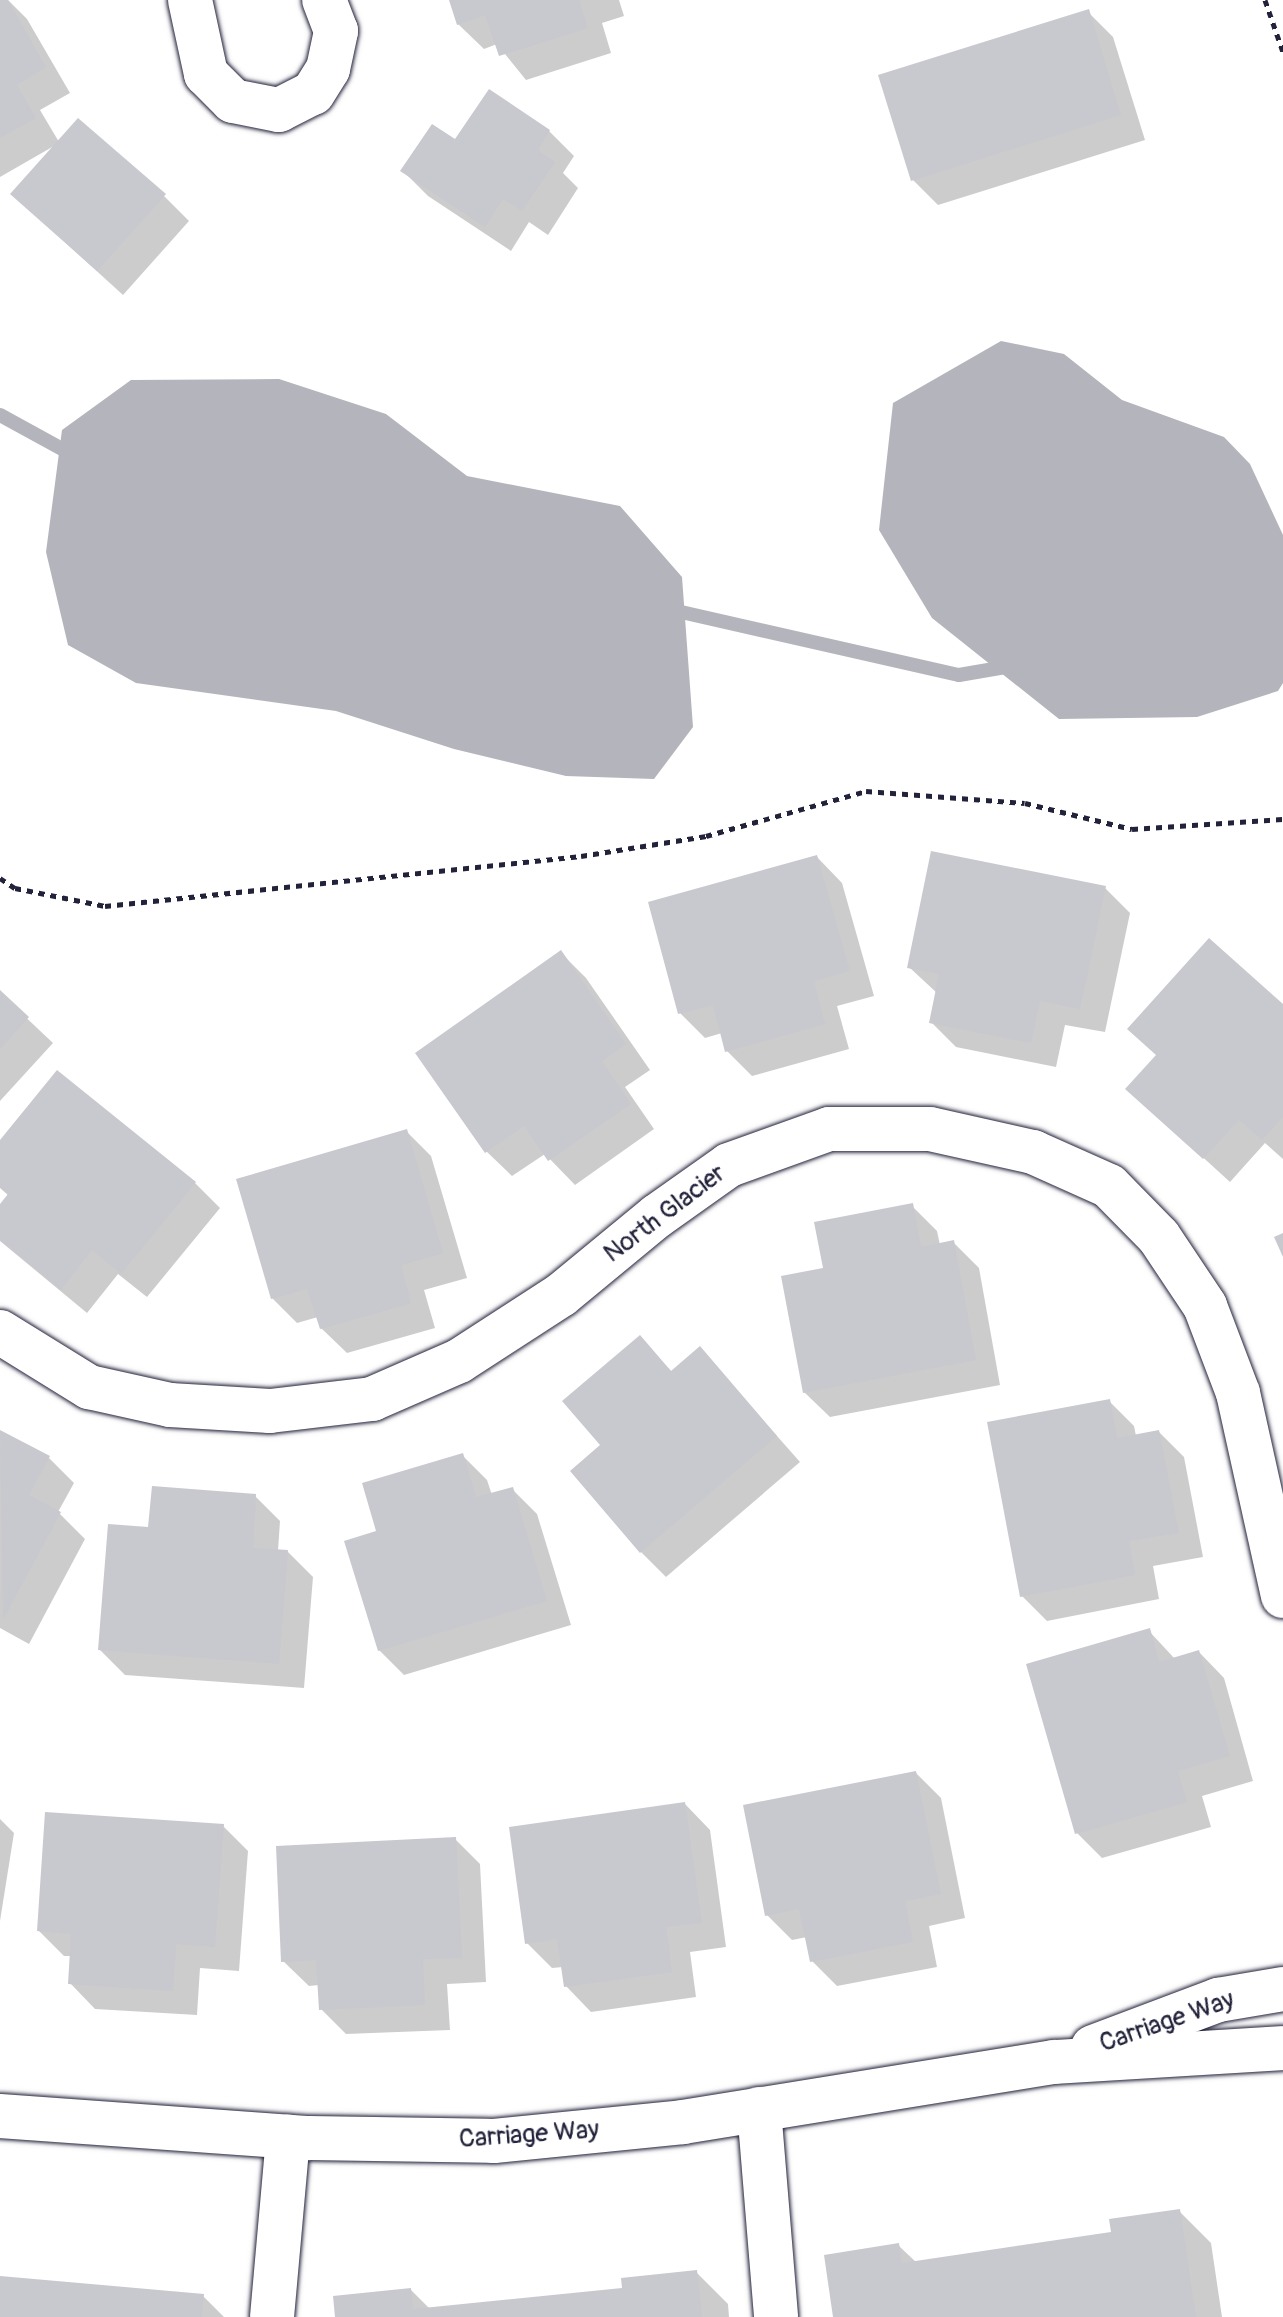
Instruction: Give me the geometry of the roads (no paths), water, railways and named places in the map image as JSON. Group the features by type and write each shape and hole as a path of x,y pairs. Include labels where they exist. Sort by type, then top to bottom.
{"street":[{"path":"190,0 206,74 233,101 279,110 313,93 328,69 336,31 324,0"},
{"name":"North Glacier","path":"0,1332 89,1387 170,1405 270,1411 372,1399 459,1361 561,1295 657,1216 729,1165 829,1129 930,1129 1033,1152 1109,1186 1159,1237 1205,1306 1238,1393 1283,1596"},
{"name":"Carriage Way","path":"1054,2062 1218,2000 1283,1989"},
{"name":"Carriage Way","path":"0,2116 288,2137 494,2141 683,2122 1054,2062 1283,2048"},
{"path":"759,2109 776,2317"},
{"path":"272,2317 288,2137"}],"waterway":[{"path":"0,415 73,455"},
{"path":"668,609 959,675 1011,666"}]}
